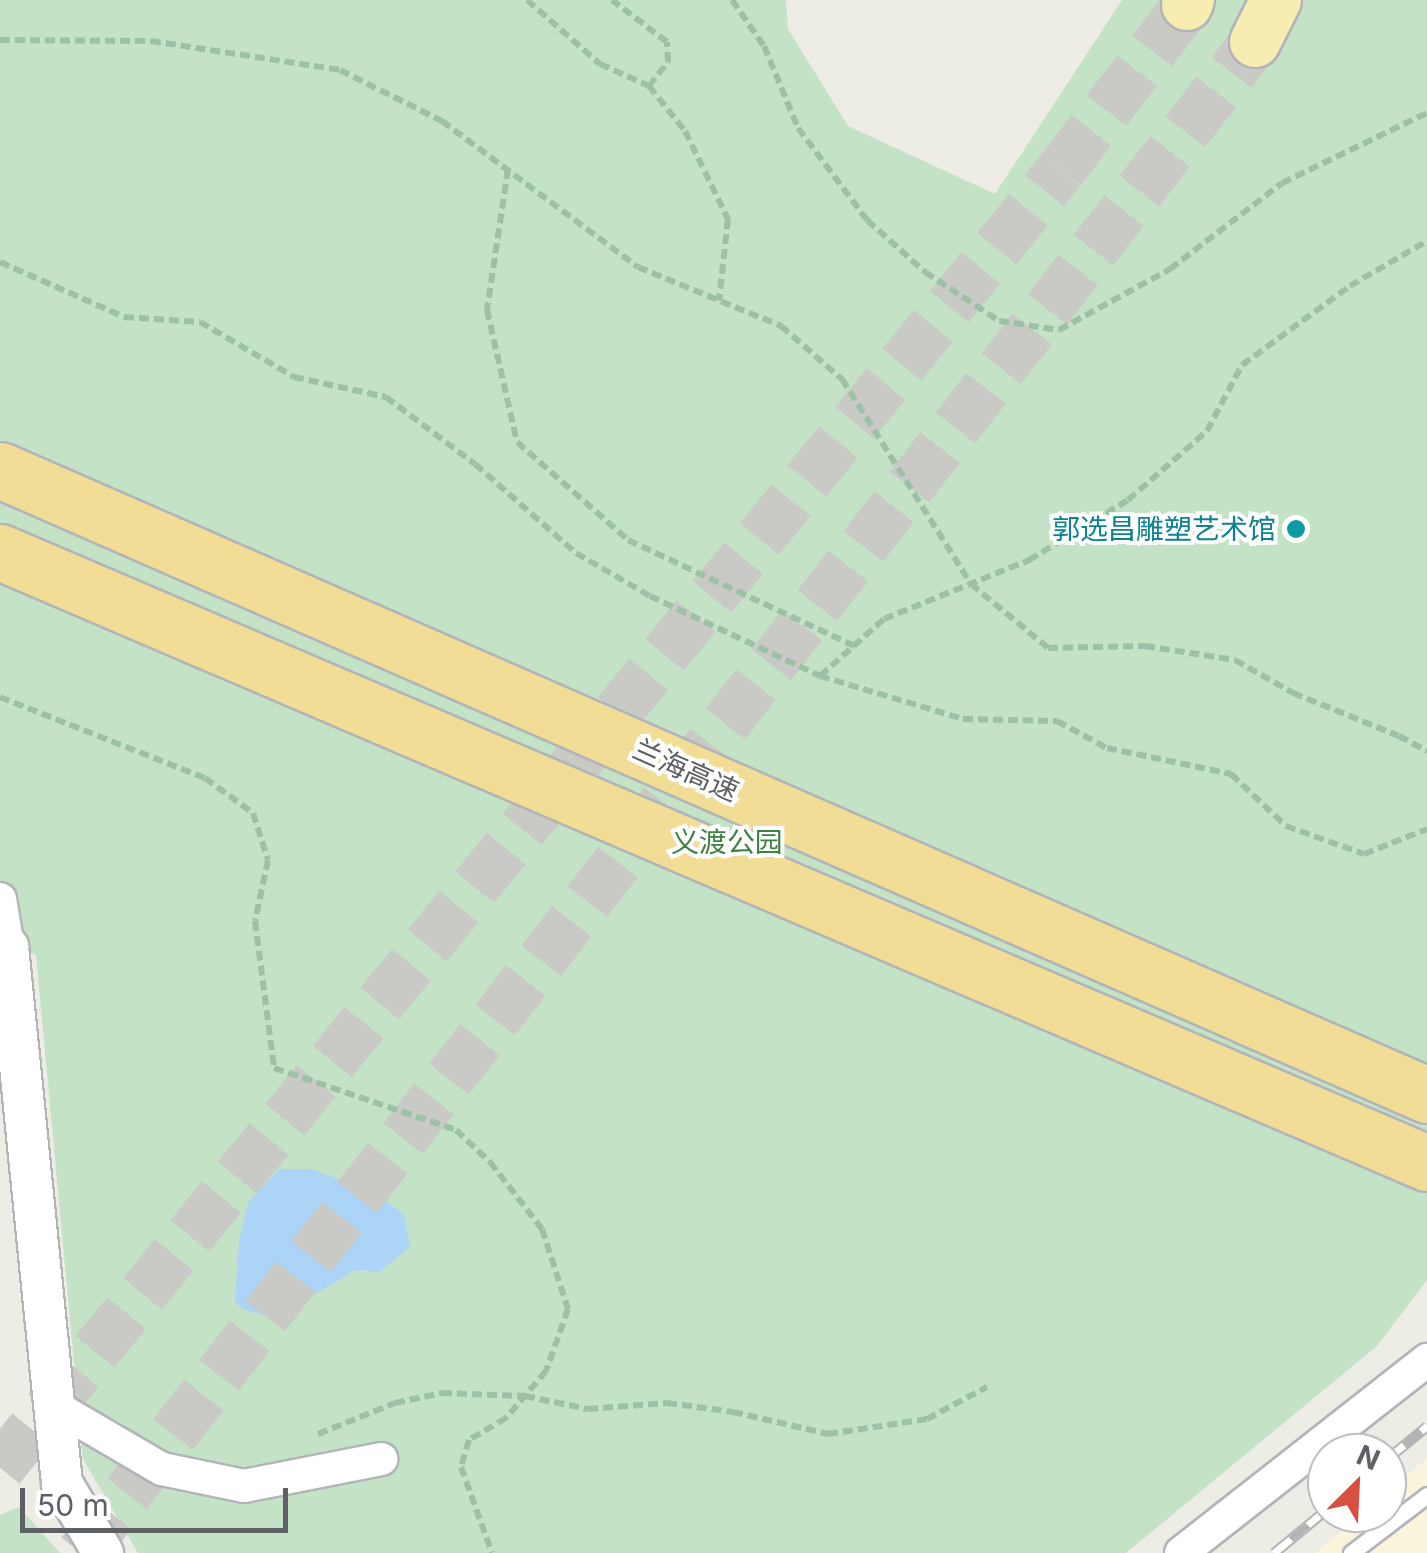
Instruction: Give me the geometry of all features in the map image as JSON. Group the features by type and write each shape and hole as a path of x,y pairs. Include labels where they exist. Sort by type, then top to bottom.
{"highway":[{"name":"兰海高速","path":"0,470 1411,1088"},
{"path":"0,552 1427,1163"}],"street":[{"path":"0,899 62,1483 103,1553"},
{"path":"1181,1553 1427,1360"},
{"path":"54,1406 162,1469 244,1486 381,1459"}],"lane":[{"path":"1351,1553 1427,1495"}],"path":[{"path":"527,0 600,64 649,86 685,131 728,220 719,300"},
{"path":"612,0 667,42 668,62 649,86"},
{"path":"732,0 764,46 798,128 867,220 925,272 998,321 1059,330 1170,270 1282,183 1427,114"},
{"path":"0,40 151,41 340,70 442,121 638,267 781,326 842,380 970,584 1048,648 1145,646 1235,660 1293,694 1400,736 1427,752"},
{"path":"508,169 487,310 517,442 628,540 854,646"},
{"path":"820,676 884,619 1029,560 1128,500 1207,431 1242,365 1350,286 1427,240"},
{"path":"0,262 124,316 200,322 294,377 386,397 476,464 576,553 650,596 820,676 963,719 1056,721 1107,748 1231,774 1286,826 1364,854 1427,829"},
{"path":"0,697 205,778 253,813 268,860 254,920 274,1068 456,1130 490,1162 542,1229 568,1309 546,1371 506,1418 469,1440 461,1467 492,1553"},
{"path":"303,1440 395,1403 442,1393 525,1396 588,1409 683,1405 828,1434 927,1419 987,1386"}],"shaded area":[{"path":"1427,1458 1427,1553 1315,1553 1339,1533 1407,1533 1407,1475"}],"green space":[{"name":"义渡公园","path":"0,0 786,0 788,29 848,126 995,194 1122,0 1427,0 1427,1280 1377,1346 1126,1553 138,1553 83,1459 36,955 0,938"},
{"path":"19,1507 60,1553 0,1553 0,1515"}],"water":[{"path":"279,1169 311,1169 373,1192 404,1214 410,1247 379,1272 355,1270 274,1319 243,1309 235,1302 239,1241 248,1203"}],"tunnel":[{"path":"0,1468 1061,170 1187,5"},
{"path":"81,1553 1255,42"}],"railway":[{"path":"1407,1442 1427,1426"},
{"path":"1274,1553 1307,1526"}],"place":[{"name":"郭选昌雕塑艺术馆","path":"1296,529"}]}
